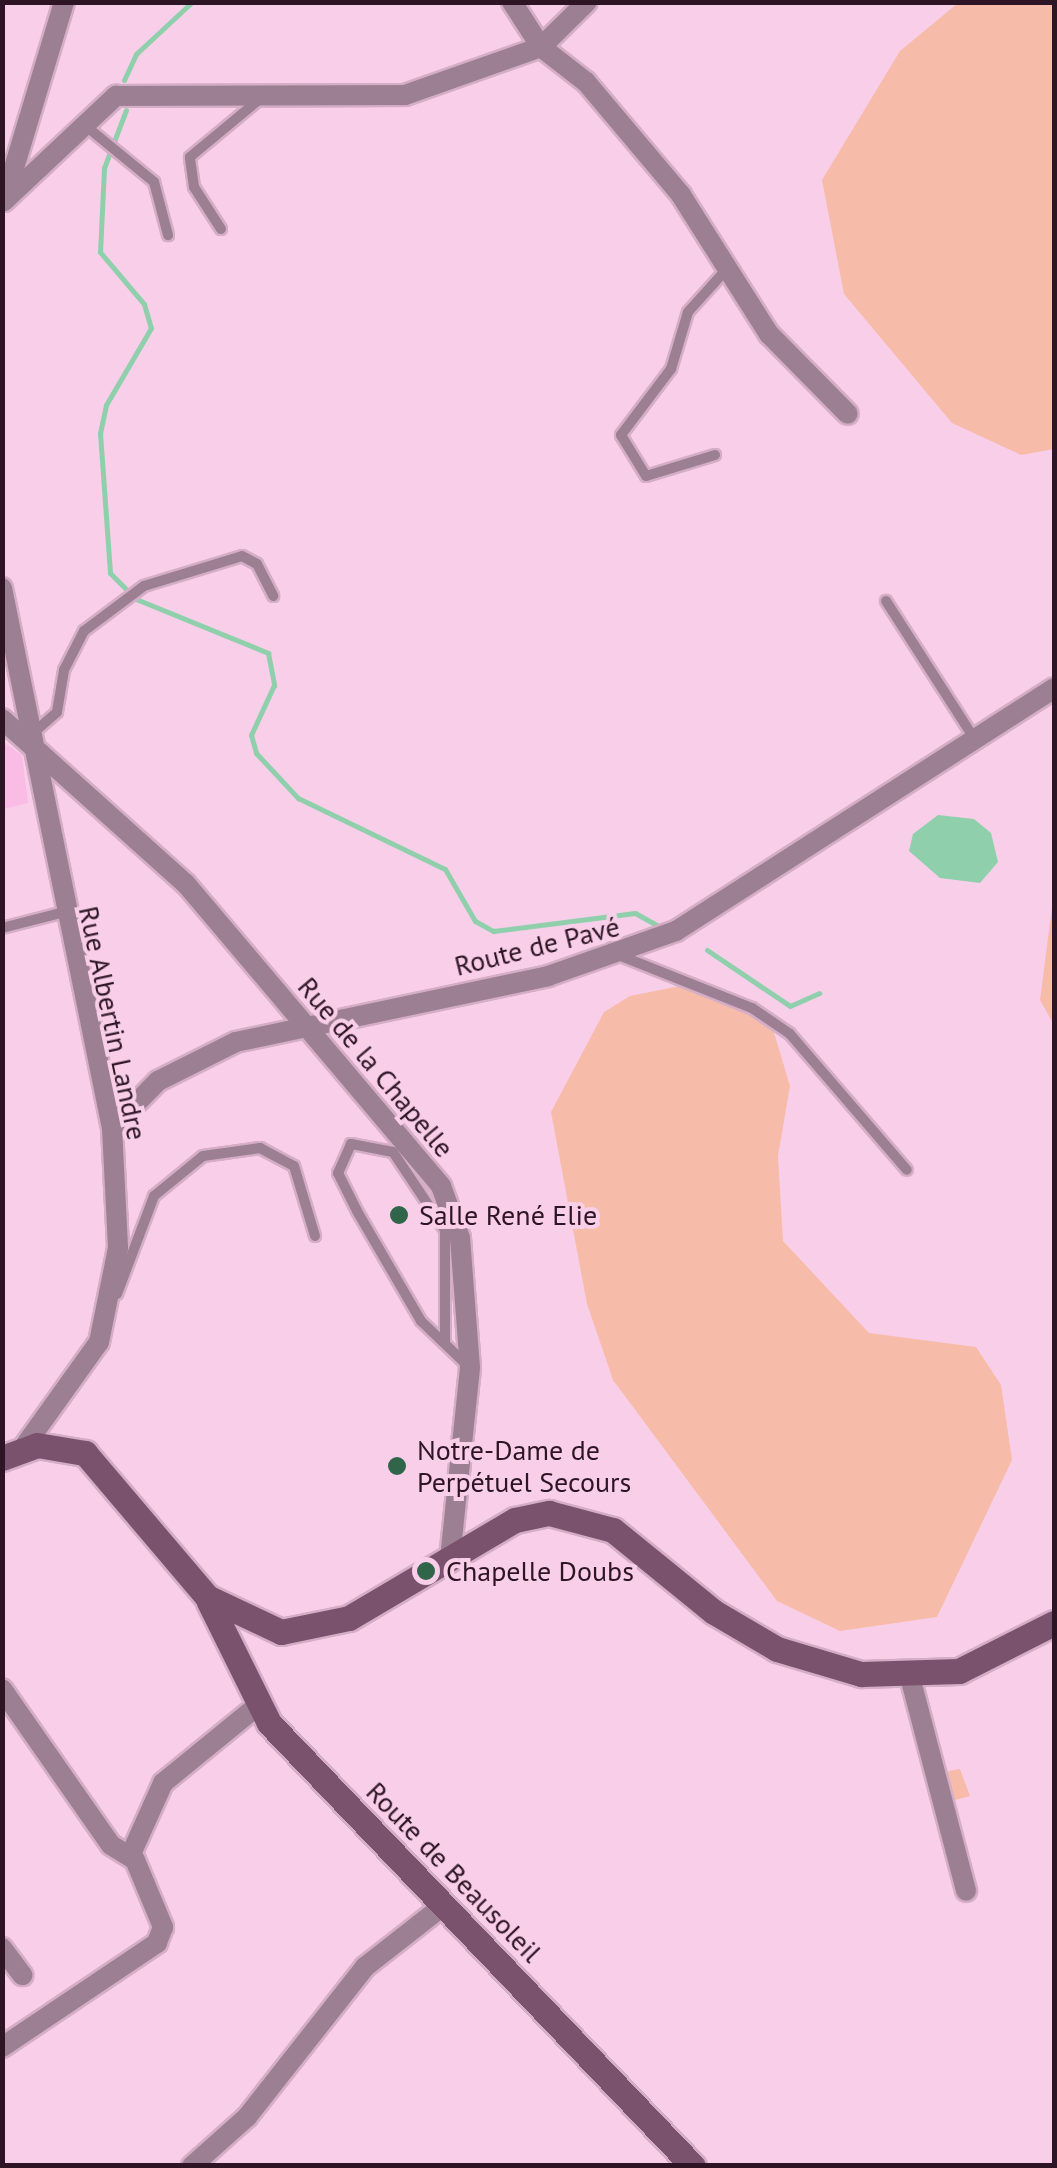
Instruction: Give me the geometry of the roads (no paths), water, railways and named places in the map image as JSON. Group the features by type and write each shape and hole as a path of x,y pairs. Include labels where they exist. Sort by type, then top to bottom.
{"main road":[{"path":"13,1453 94,1459 207,1597 264,1629 314,1629 350,1618 515,1520 584,1515 776,1649 861,1674 910,1677 983,1664 1054,1623"},
{"name":"Route de Beausoleil","path":"207,1597 257,1706 693,2166"}],"street":[{"path":"3,204 64,2"},
{"path":"512,2 540,47 569,64 638,144 769,334 848,414"},
{"path":"3,204 86,127 108,100 132,92 405,95 540,47 587,2"},
{"name":"Rue Albertin Landre","path":"2,588 14,731 112,1128 118,1248 99,1342 13,1453"},
{"name":"Route de Pavé","path":"112,1128 190,1060 303,1027 621,956 1054,688"},
{"name":"Rue de la Chapelle","path":"14,731 142,839 441,1186 460,1238 470,1368 450,1558"},
{"path":"910,1677 966,1891"},
{"path":"2,1689 111,1845 130,1854 162,1936 2,2048"},
{"path":"130,1854 163,1783 257,1706"},
{"path":"192,2166 247,2117 365,1967 444,1905"},
{"path":"2,1948 22,1974"}],"lane":[{"path":"221,229 194,187 190,157 263,96"},
{"path":"86,127 114,155 160,190 168,235"},
{"path":"714,454 646,476 621,435 671,369 688,312 726,270"},
{"path":"14,731 58,712 64,670 84,630 144,586 242,556 257,564 273,596"},
{"path":"886,601 975,739"},
{"path":"2,928 62,913"},
{"path":"621,956 752,1008 790,1034 907,1170"},
{"path":"445,1343 444,1230 394,1152 351,1144 338,1173 421,1320 470,1368"},
{"path":"99,1342 154,1196 202,1156 260,1148 294,1166 315,1236"}],"waterway":[{"path":"124,80 136,54 192,2"},
{"path":"126,110 104,168 100,252 144,304 151,328 106,405 100,433 110,573 136,599 268,653 274,685 251,735 256,753 298,798 445,869 475,921 493,931 635,913 662,928"},
{"path":"707,950 790,1006 819,993"}],"place":[{"name":"Salle René Elie","path":"399,1215"},
{"name":"Notre-Dame de Perpétuel Secours","path":"397,1466"},
{"name":"Chapelle Doubs","path":"426,1571"}]}
